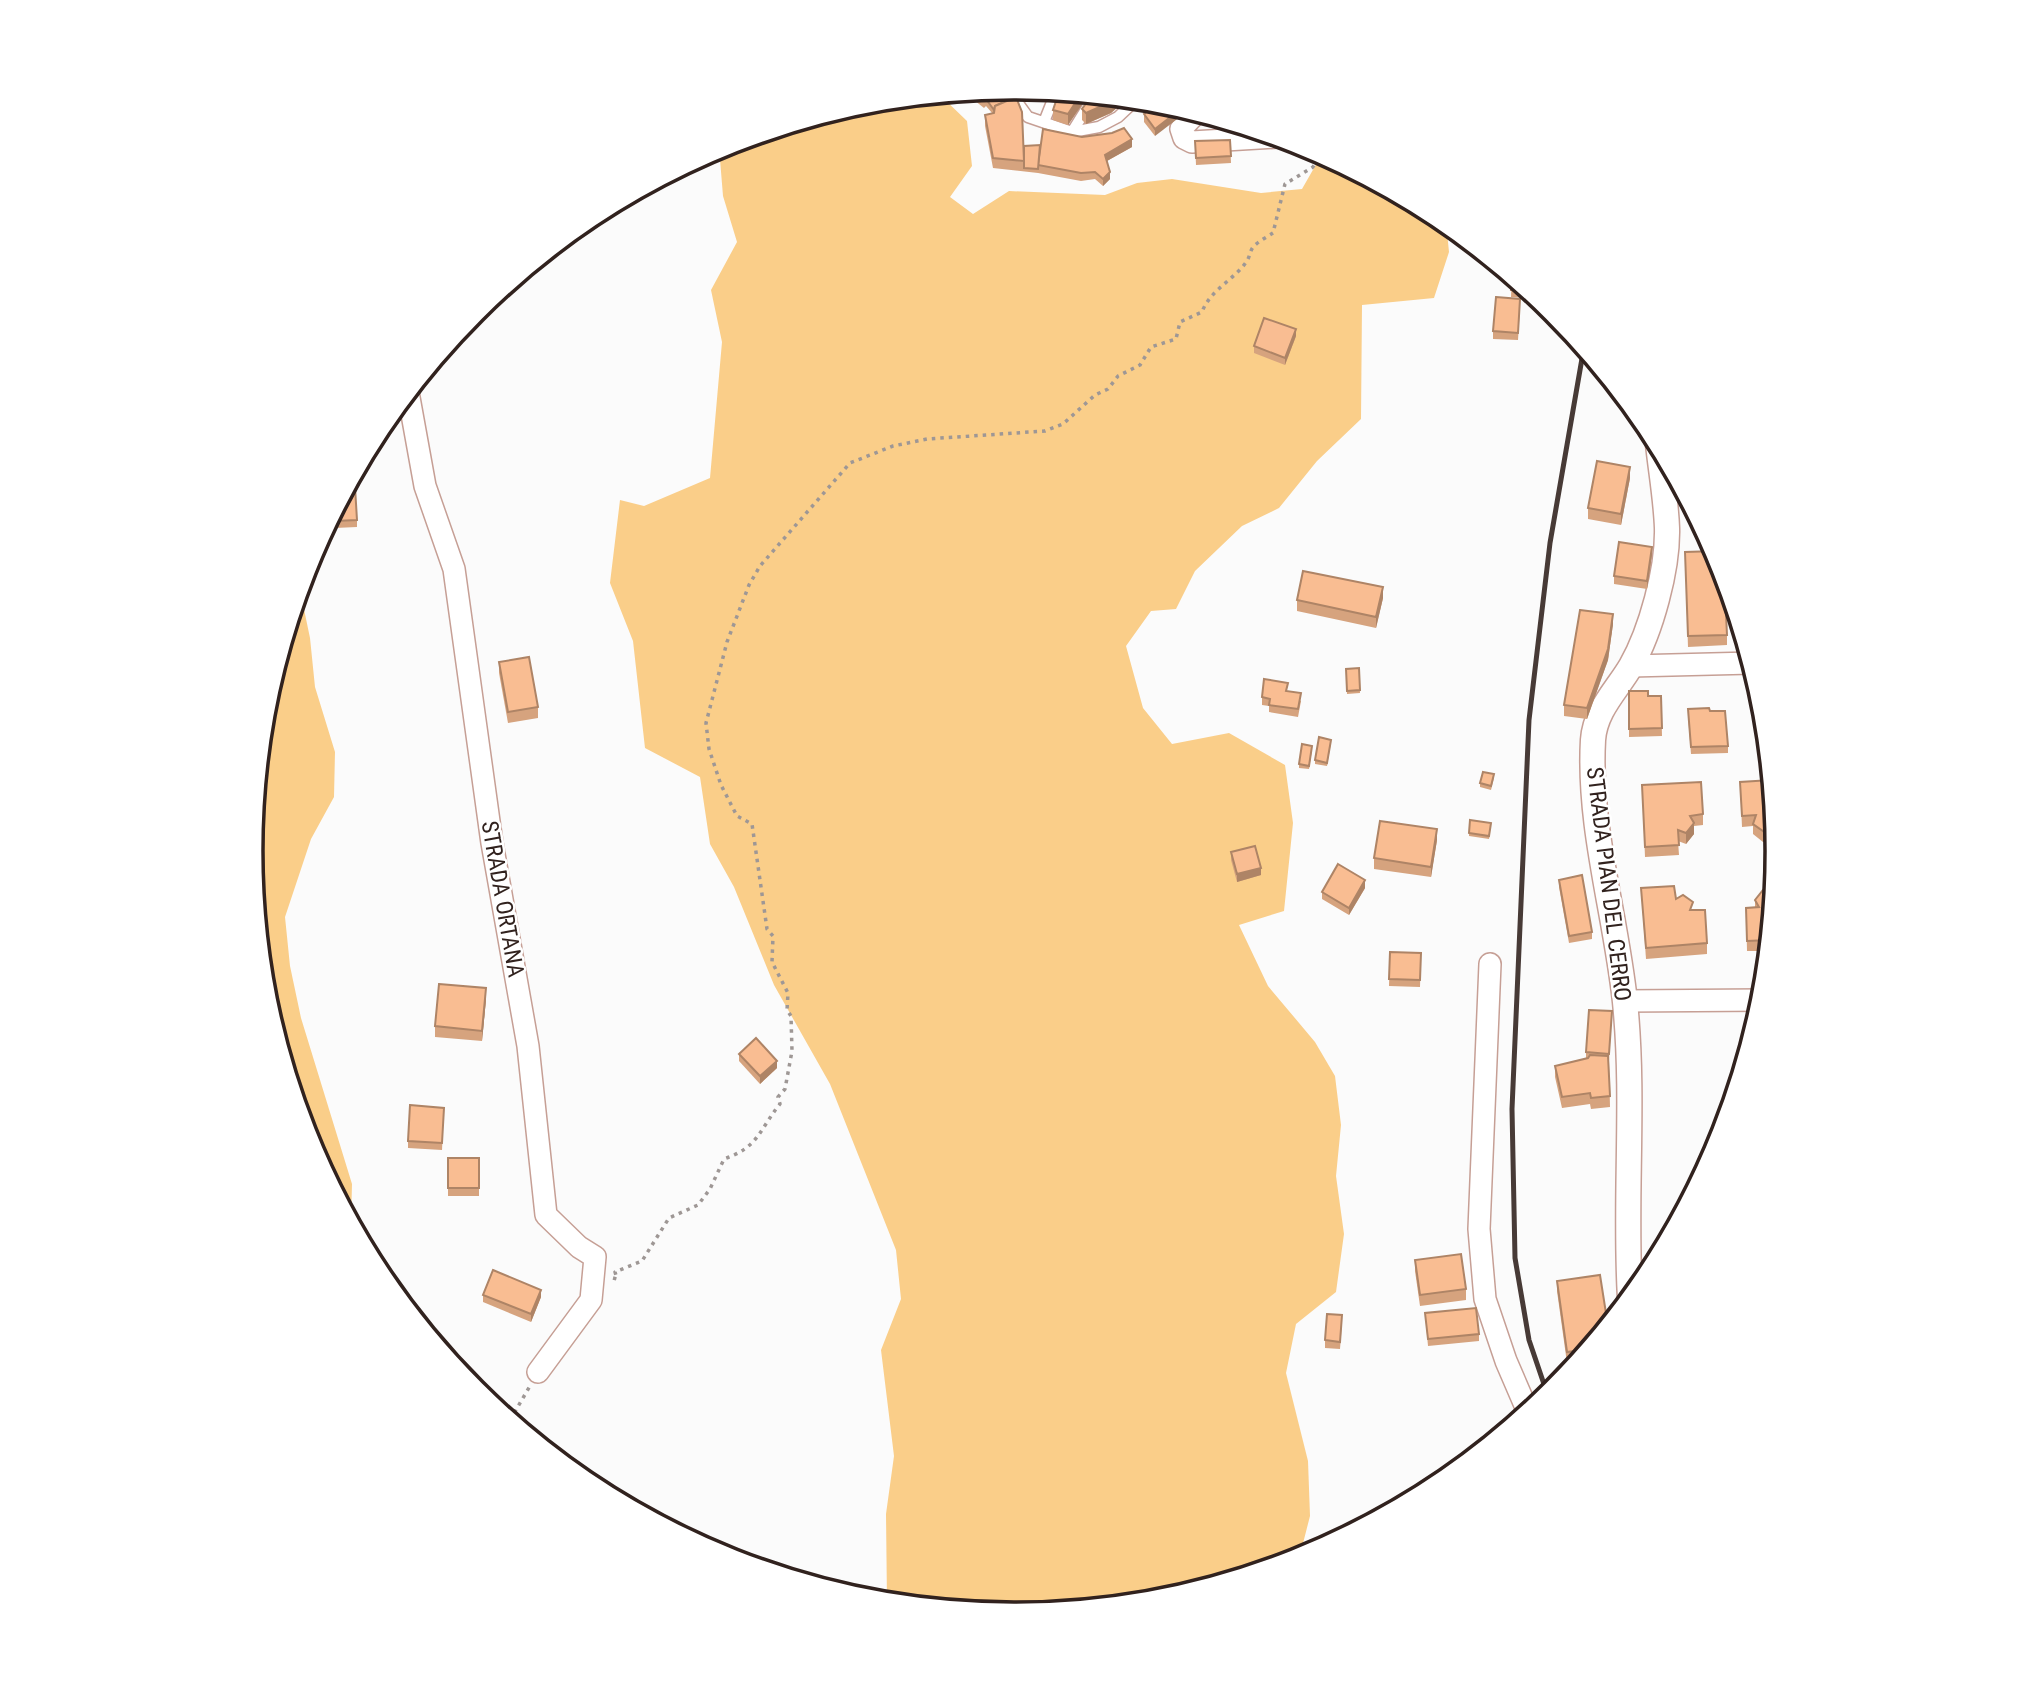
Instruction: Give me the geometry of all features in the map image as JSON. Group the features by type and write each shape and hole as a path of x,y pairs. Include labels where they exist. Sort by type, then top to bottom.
{"street":[{"path":"1189,121 1181,129 1184,138 1192,142 1251,139"},
{"name":"STRADA ORTANA","path":"410,405 425,486 454,569 492,843 528,1046 546,1215 579,1247 595,1257 591,1300 538,1372"},
{"name":"STRADA PIAN DEL CERRO","path":"1629,1282 1631,1092 1625,1001 1592,785 1593,736 1605,701 1631,666 1648,623 1665,555 1667,530 1661,468"},
{"path":"1631,666 1741,663"},
{"path":"1490,964 1479,1229 1485,1299 1506,1361 1524,1403"},
{"path":"1625,1001 1751,1000"}],"lane":[{"path":"1016,100 1028,117 1072,132 1099,127 1118,117 1127,108"},
{"path":"1044,122 1052,101"},
{"path":"1072,132 1090,104"}],"path":[{"path":"609,1277 617,1279 615,1272 642,1261 669,1218 698,1205 710,1189 724,1159 745,1152 766,1126 780,1104 778,1097 785,1089 793,1051 791,1016 787,1010 788,993 772,961 773,936 767,929 752,824 737,816 721,785 709,749 706,723 727,642 749,585 760,566 850,463 893,446 928,439 1045,430 1063,424 1095,395 1108,389 1118,376 1140,365 1151,347 1176,338 1180,322 1202,312 1205,302 1248,260 1252,247 1273,233 1285,184 1315,163"},
{"path":"515,1412 538,1372"}],"shaded area":[{"path":"948,103 967,121 972,166 950,197 973,214 1009,191 1105,195 1137,183 1172,179 1261,193 1302,189 1317,163 1390,200 1448,237 1449,252 1434,298 1362,305 1361,419 1317,461 1279,508 1242,526 1195,571 1176,609 1151,611 1126,646 1143,708 1172,744 1229,733 1285,765 1293,823 1284,911 1239,925 1268,986 1315,1042 1335,1076 1341,1125 1336,1176 1344,1234 1336,1292 1296,1324 1286,1373 1308,1461 1310,1516 1302,1545 1209,1577 1113,1596 1064,1601 965,1601 887,1591 886,1514 894,1456 881,1350 901,1299 896,1250 830,1084 774,985 734,887 710,844 700,777 645,748 633,641 610,583 620,500 644,506 710,478 722,342 711,290 737,242 723,196 720,160 727,157 820,125 868,114"},
{"path":"304,608 315,687 335,752 334,797 311,839 285,917 290,966 301,1018 352,1184 351,1203 320,1138 303,1092 278,998 265,900 263,851 270,753 278,704"}],"building":[{"path":"1008,100 995,106 994,110 987,101"},
{"path":"1009,100 1017,100 1022,112 1024,161 993,158 985,115 994,113 995,106"},
{"path":"1056,101 1076,102 1068,114 1053,110"},
{"path":"1086,103 1104,105 1086,113 1082,109"},
{"path":"1147,112 1171,116 1155,129 1144,114"},
{"path":"1124,128 1132,139 1105,155 1110,172 1103,179 1095,172 1081,173 1038,165 1043,129 1082,137 1112,133"},
{"path":"1230,140 1231,156 1196,158 1195,141"},
{"path":"1040,145 1038,169 1024,168 1024,146"},
{"path":"1496,297 1520,299 1518,333 1493,331"},
{"path":"1264,318 1296,329 1285,358 1254,346"},
{"path":"1597,461 1630,467 1621,514 1588,508"},
{"path":"355,492 357,520 340,521"},
{"path":"1619,542 1652,547 1647,581 1614,576"},
{"path":"1703,551 1726,609 1727,635 1688,636 1685,552"},
{"path":"1303,571 1383,587 1376,617 1297,600"},
{"path":"1580,610 1613,614 1608,649 1587,708 1564,705"},
{"path":"529,657 538,707 508,712 499,662"},
{"path":"1359,668 1360,690 1347,691 1346,669"},
{"path":"1264,679 1288,683 1286,691 1301,693 1298,709 1269,705 1270,699 1262,697"},
{"path":"1629,691 1648,691 1648,696 1661,696 1662,728 1629,729"},
{"path":"1709,708 1710,711 1725,711 1728,746 1691,747 1688,709"},
{"path":"1319,737 1331,740 1327,763 1315,760"},
{"path":"1302,744 1312,746 1309,766 1299,764"},
{"path":"1483,772 1494,774 1491,786 1480,783"},
{"path":"1762,781 1765,830 1763,831 1753,824 1756,815 1742,816 1740,782"},
{"path":"1701,782 1703,814 1690,816 1694,823 1686,833 1678,830 1679,845 1645,847 1642,785"},
{"path":"1470,820 1491,823 1489,836 1469,833"},
{"path":"1380,821 1437,829 1431,867 1374,858"},
{"path":"1255,846 1261,868 1237,874 1231,852"},
{"path":"1338,864 1365,880 1349,908 1322,892"},
{"path":"1582,875 1592,932 1569,936 1559,880"},
{"path":"1674,886 1676,899 1683,895 1693,902 1690,910 1705,910 1707,943 1646,948 1641,888"},
{"path":"1763,890 1760,940 1747,941 1746,908 1759,907 1755,900"},
{"path":"1390,952 1421,953 1420,980 1389,979"},
{"path":"439,984 486,988 482,1031 435,1026"},
{"path":"1589,1010 1612,1011 1609,1054 1586,1052"},
{"path":"756,1038 777,1061 760,1076 739,1054"},
{"path":"1590,1055 1608,1056 1610,1096 1591,1098 1590,1093 1562,1097 1555,1066 1588,1058"},
{"path":"410,1105 444,1108 442,1143 408,1141"},
{"path":"448,1158 479,1158 479,1188 448,1188"},
{"path":"1461,1254 1466,1289 1420,1295 1415,1260"},
{"path":"493,1270 541,1290 531,1314 483,1295"},
{"path":"1600,1275 1606,1314 1574,1351 1567,1352 1557,1281"},
{"path":"1476,1308 1479,1334 1428,1339 1425,1313"},
{"path":"1327,1314 1342,1315 1340,1342 1325,1340"}],"railway":[{"path":"1544,1384 1529,1340 1515,1258 1512,1109 1529,720 1550,543 1582,359"}]}
